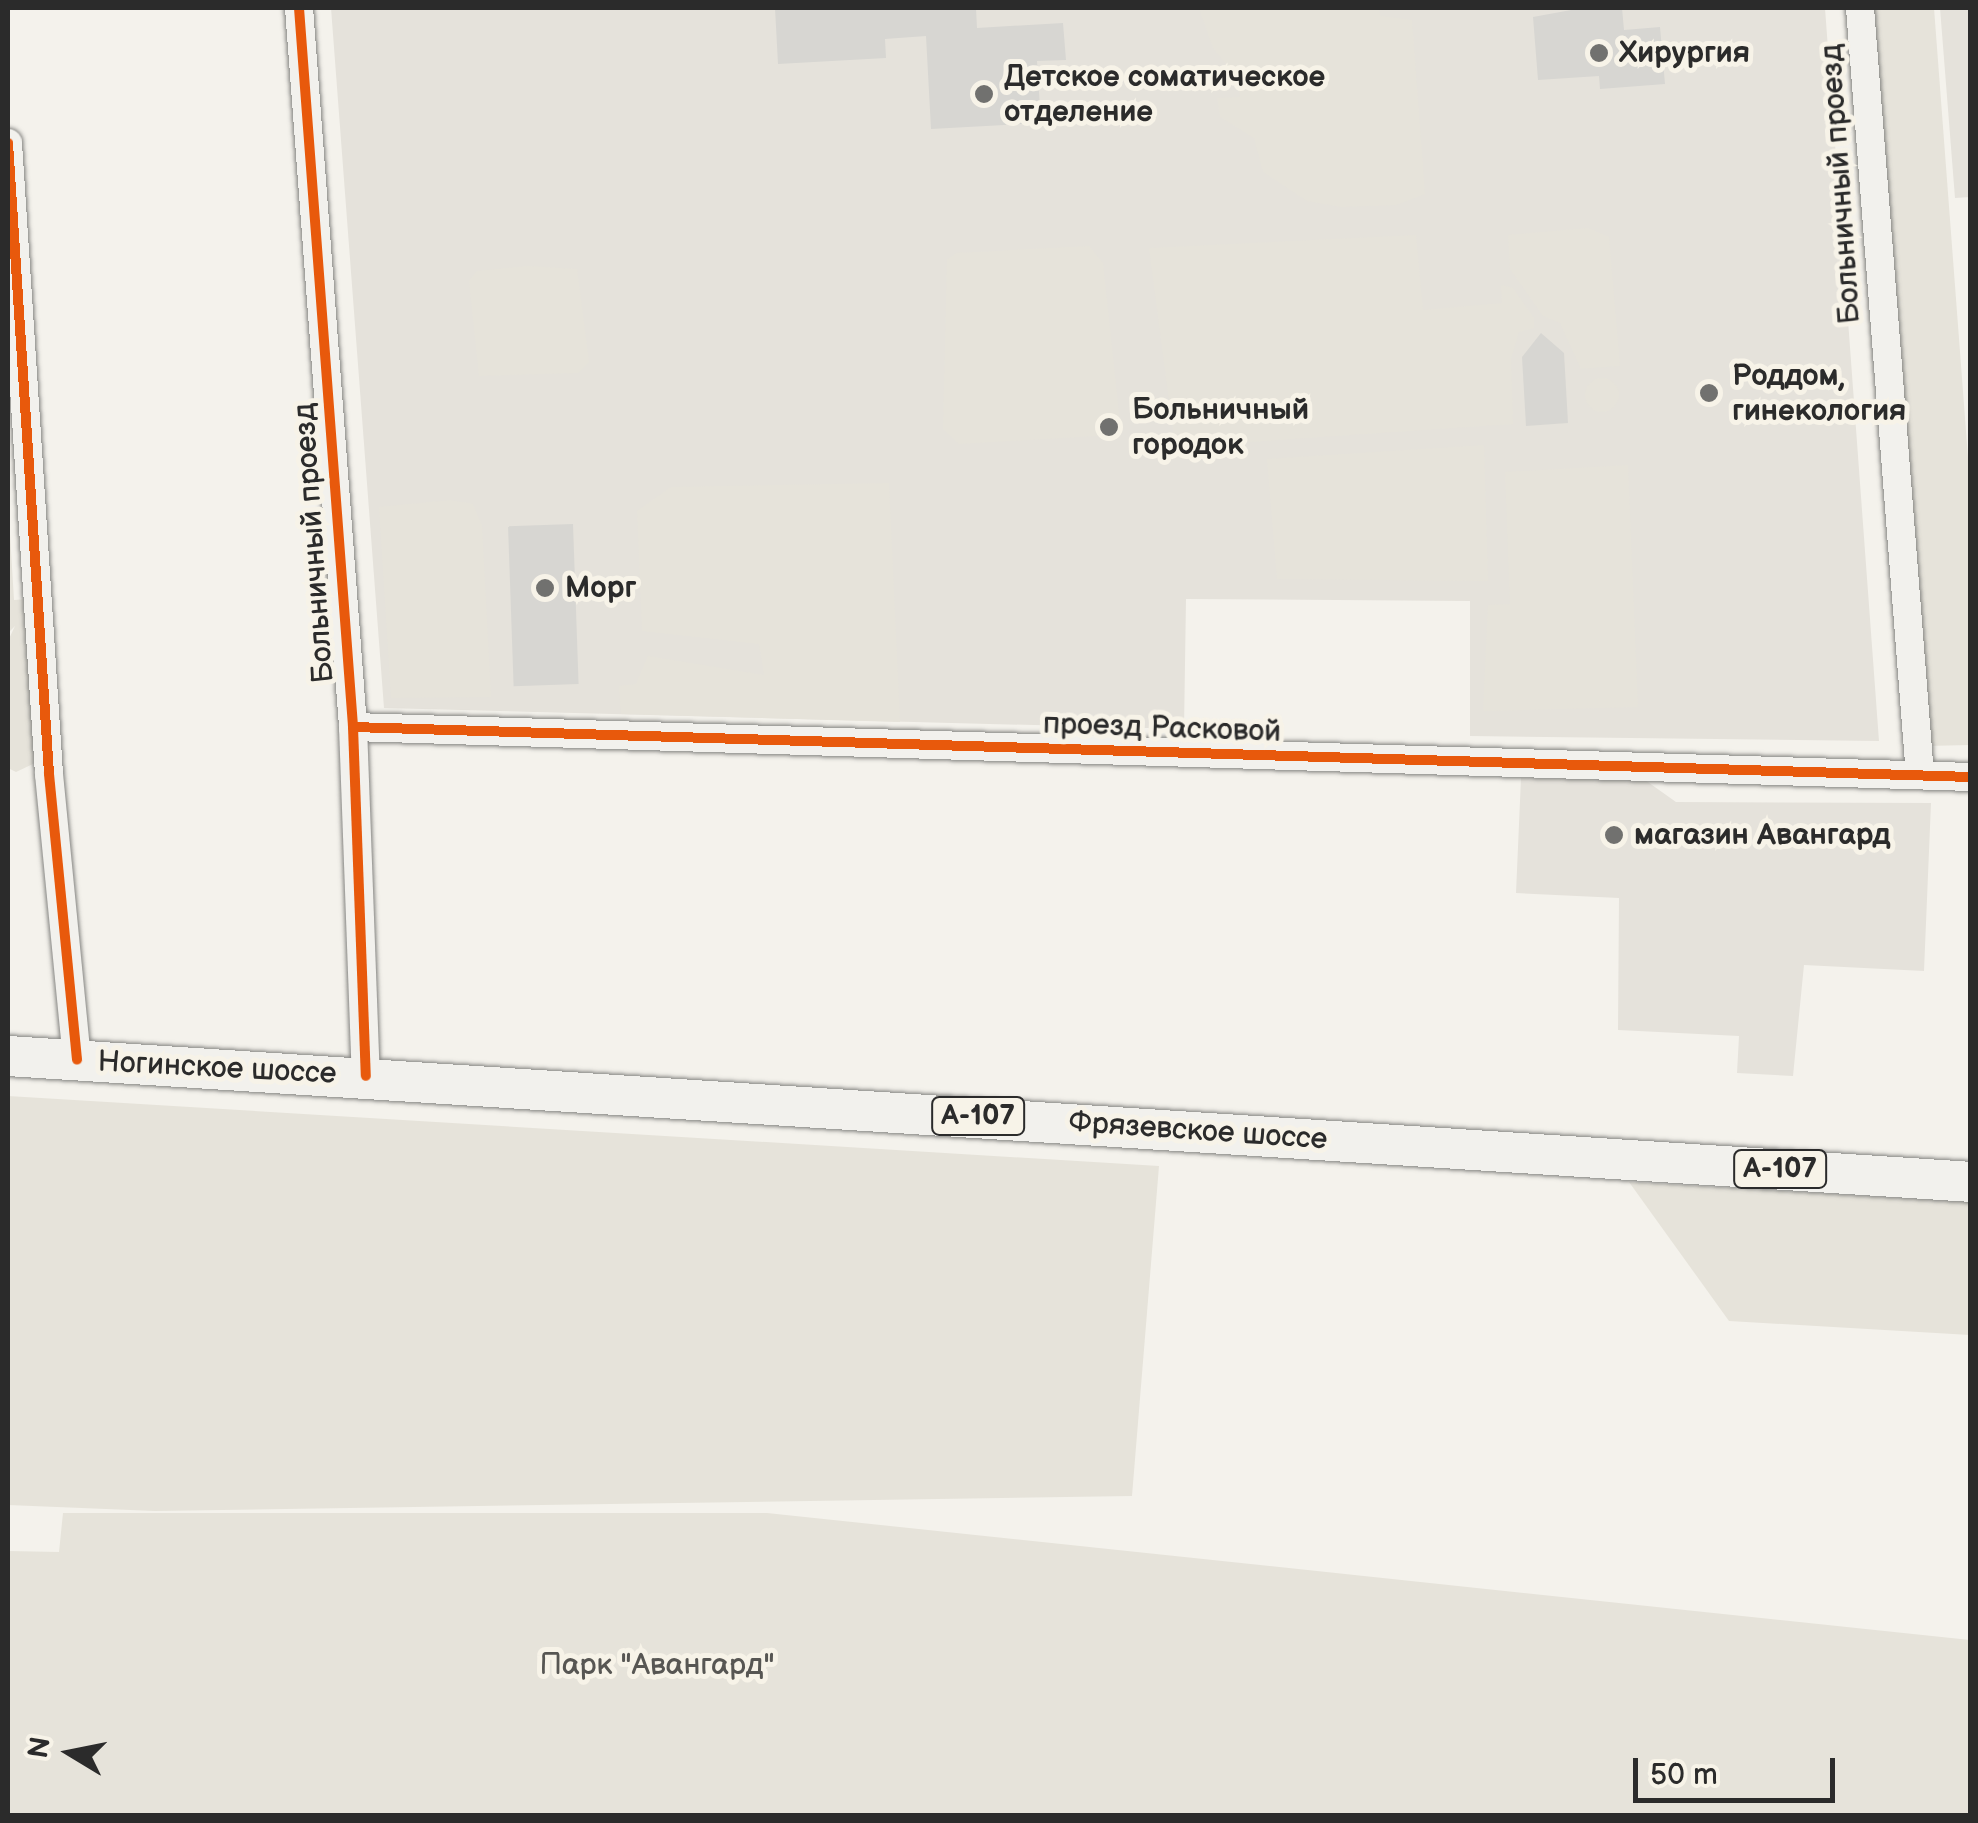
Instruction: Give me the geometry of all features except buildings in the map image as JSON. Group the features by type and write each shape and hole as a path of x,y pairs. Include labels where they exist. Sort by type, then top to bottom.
{"highway":[{"name":"Ногинское шоссе","path":"8,1056 366,1076"},
{"name":"Фрязевское шоссе","path":"366,1076 1970,1182"}],"street":[{"name":"Больничный проезд","path":"299,8 352,727 366,1076"},
{"name":"Больничный проезд","path":"1860,8 1920,775"},
{"path":"8,144 49,774 77,1060"},
{"name":"проезд Расковой","path":"352,727 1970,777"}],"shaded area":[{"name":"Больничный городок","path":"331,8 1825,8 1879,741 1470,736 1470,601 1186,599 1184,729 384,708"},
{"path":"1940,8 1970,8 1970,197 1955,198"},
{"path":"1521,778 1645,780 1676,802 1931,803 1924,971 1804,965 1793,1076 1737,1073 1739,1036 1618,1030 1619,898 1516,893"}],"green space":[{"path":"1199,8 1379,8 1380,16 1412,20 1425,194 1396,205 1341,207 1307,201 1263,172 1254,138 1220,117 1217,98 1240,97 1238,79 1213,48"},
{"path":"1869,8 1934,8 1970,484 1970,745 1926,746"},
{"path":"1588,228 1609,237 1620,366 1581,369 1560,323 1543,316 1510,269 1508,235"},
{"path":"1416,235 1423,310 1502,303 1501,285 1513,288 1534,318 1534,328 1519,332 1511,359 1513,424 1175,447 1149,248"},
{"path":"1089,246 1103,263 1120,423 1114,435 959,444 943,429 947,260 956,253"},
{"path":"528,266 577,269 589,362 578,373 479,376 469,281 477,271"},
{"path":"1602,378 1614,383 1619,395 1614,407 1602,412 1590,407 1585,395 1590,383"},
{"path":"1484,445 1488,581 1277,579 1267,459"},
{"path":"1628,465 1638,707 1483,711 1488,605 1510,604 1505,472"},
{"path":"889,483 900,722 621,714 619,686 636,684 648,656 764,675 759,644 642,631 637,511 671,487"},
{"path":"450,500 473,504 482,526 491,697 391,698 379,507"},
{"path":"8,501 14,600 29,599 35,763 16,772 8,768 8,641 15,626 8,633"},
{"path":"8,1096 1159,1166 1132,1496 155,1511 8,1505"},
{"path":"1629,1182 1970,1202 1970,1335 1729,1321"},
{"name":"Парк \"Авангард\"","path":"63,1513 767,1513 1970,1640 1970,1815 8,1815 8,1551 59,1552"}],"cycle path":[{"path":"299,8 353,727 366,1076"},
{"path":"8,143 49,774 77,1060"},
{"path":"353,727 1970,777"}],"place":[{"name":"Хирургия","path":"1599,53"},
{"name":"Детское соматическое отделение","path":"984,94"},
{"name":"Роддом, гинекология","path":"1709,393"},
{"name":"Больничный городок","path":"1109,427"},
{"name":"Морг","path":"545,588"},
{"name":"магазин Авангард","path":"1614,835"}]}
